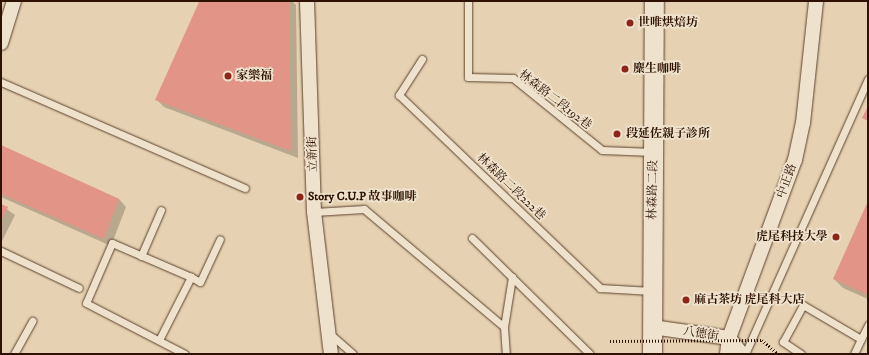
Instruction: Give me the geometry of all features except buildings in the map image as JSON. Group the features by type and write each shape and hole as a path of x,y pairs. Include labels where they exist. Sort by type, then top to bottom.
{"main road":[{"name":"林森路二段","path":"652,354 654,1"}],"street":[{"path":"1,43 14,1"},
{"name":"立新街","path":"307,1 314,212 330,354"},
{"name":"中正路","path":"727,354 729,338 795,160 803,123 816,1"},
{"name":"八德街","path":"652,327 729,338 744,354"}],"lane":[{"name":"林森路二段192巷","path":"468,1 468,77 513,78 602,150 654,152"},
{"name":"林森路二段222巷","path":"422,59 399,95 600,288 652,291"},
{"path":"744,354 868,79"},
{"path":"1,82 245,188"},
{"path":"314,212 364,209 504,327"},
{"path":"141,256 161,210"},
{"path":"472,238 590,354"},
{"path":"185,354 86,303 112,243 200,282 220,239"},
{"path":"1,251 79,288"},
{"path":"159,340 191,277"},
{"path":"506,354 504,327 512,277"},
{"path":"801,354 783,342 803,305 861,339"},
{"path":"14,354 32,321"},
{"path":"854,354 868,324"},
{"path":"327,332 353,354"}],"path":[{"path":"610,341 762,340 778,354"}],"place":[{"name":"世唯烘焙坊","path":"630,23"},
{"name":"麋生咖啡","path":"625,69"},
{"name":"家樂福","path":"228,76"},
{"name":"段延佐親子診所","path":"617,134"},
{"name":"Story C.U.P 故事咖啡","path":"300,197"},
{"name":"虎尾科技大學","path":"836,237"},
{"name":"麻古茶坊 虎尾科大店","path":"686,300"}]}
